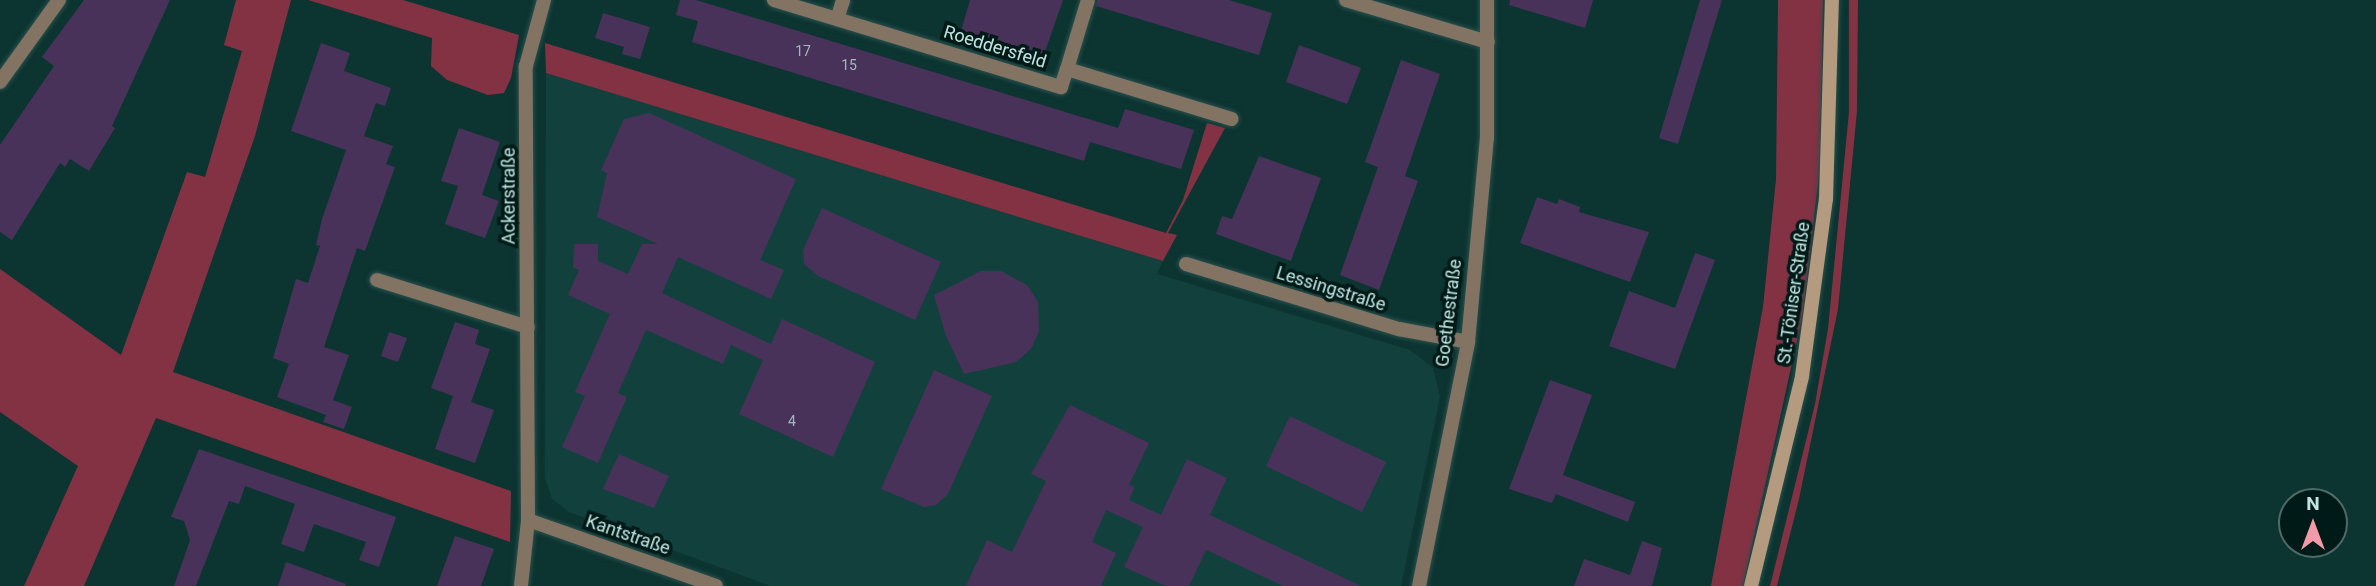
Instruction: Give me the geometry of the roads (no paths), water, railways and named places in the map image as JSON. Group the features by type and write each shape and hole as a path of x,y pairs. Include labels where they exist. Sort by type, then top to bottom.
{"main road":[{"name":"St.-Töniser-Straße","path":"1751,586 1802,376 1826,199 1832,0"}],"street":[{"path":"0,82 60,0"},
{"name":"Ackerstraße","path":"521,586 528,520 526,66 544,0"},
{"name":"Roeddersfeld","path":"774,0 1061,87 1067,69 1232,119"},
{"path":"837,19 843,0"},
{"path":"1067,69 1088,0"},
{"path":"1346,0 1488,41"},
{"name":"Goethestraße","path":"1419,586 1468,342 1488,138 1487,0"},
{"name":"Lessingstraße","path":"1186,264 1399,329 1468,342"},
{"path":"377,280 528,327"},
{"name":"Kantstraße","path":"528,520 716,586"}]}
